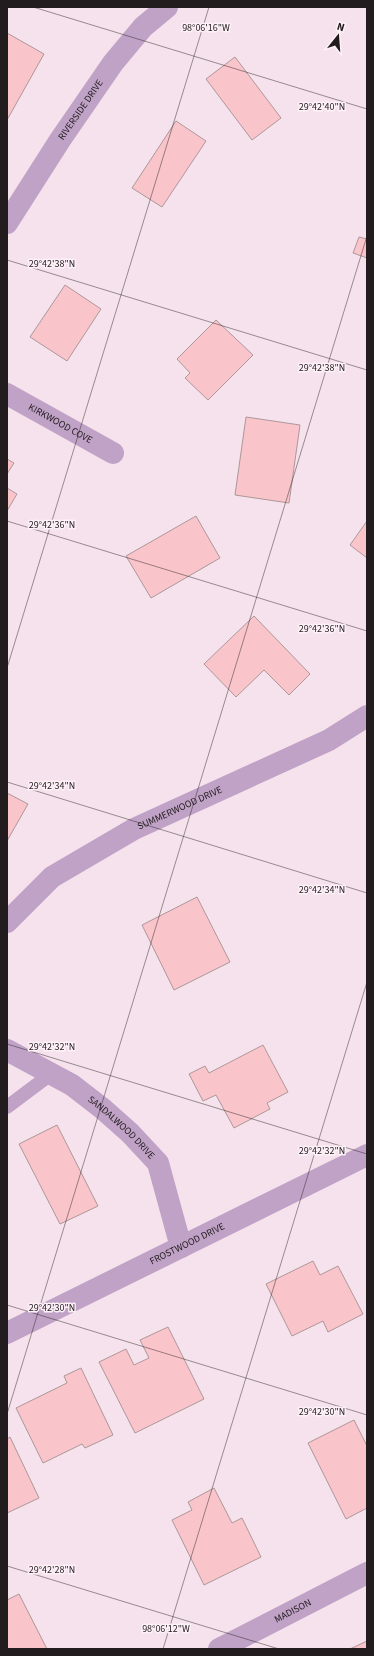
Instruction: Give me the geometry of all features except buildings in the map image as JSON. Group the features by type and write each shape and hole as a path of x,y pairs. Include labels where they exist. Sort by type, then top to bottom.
{"street":[{"name":"RIVERSIDE DRIVE","path":"7,223 60,140 113,63 143,27 167,7"},
{"name":"KIRKWOOD COVE","path":"7,394 113,453"},
{"name":"SUMMERWOOD DRIVE","path":"7,922 52,877 134,829 329,740 367,716"},
{"name":"SANDALWOOD DRIVE","path":"7,1050 72,1084 130,1133 158,1162 181,1247"},
{"name":"FROSTWOOD DRIVE","path":"7,1333 367,1155"},
{"name":"MADISON","path":"219,1649 367,1573"}],"lane":[{"path":"7,1106 51,1074"}]}
